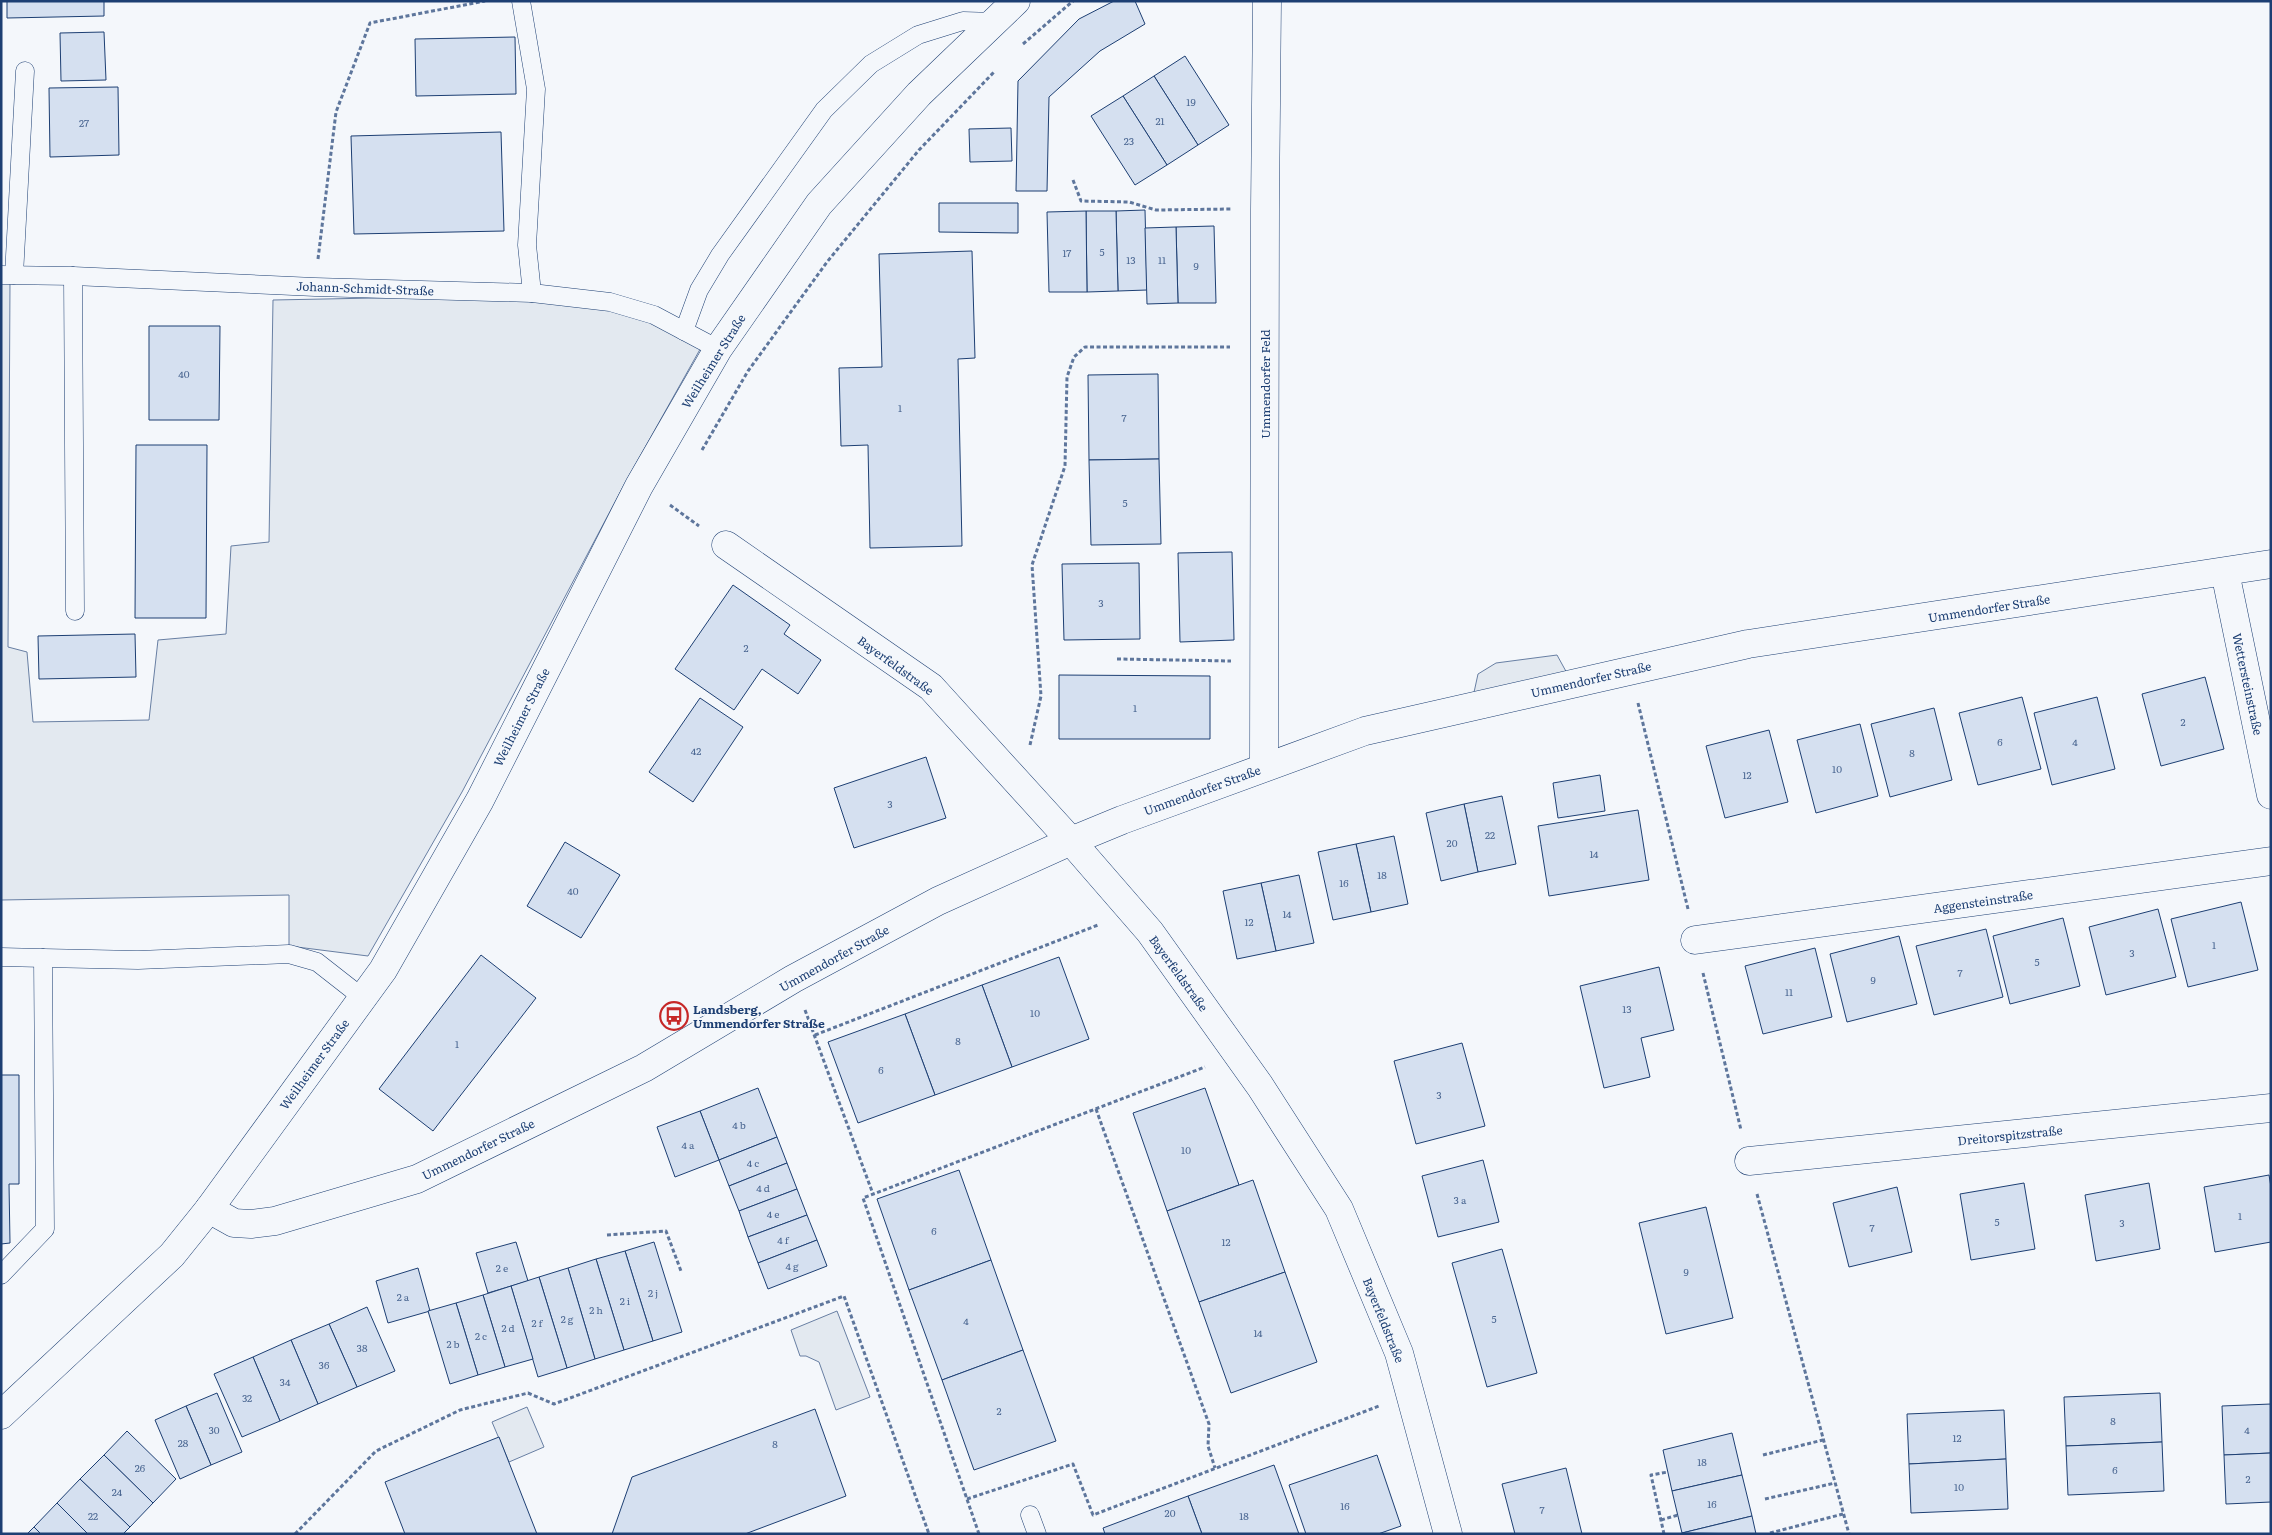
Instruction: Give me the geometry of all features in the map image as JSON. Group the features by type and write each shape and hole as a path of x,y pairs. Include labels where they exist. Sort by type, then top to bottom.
{"street":[{"name":"Weilheimer Straße","path":"1,1415 172,1255 209,1209 363,998 383,970 480,800 639,486 718,349 820,204 919,94 1016,1"},
{"name":"Ummendorfer Feld","path":"1264,768 1267,1"},
{"name":"Bayerfeldstraße","path":"726,545 931,687 1071,841 1150,932 1238,1054 1339,1209 1399,1354 1448,1534"},
{"name":"Ummendorfer Straße","path":"209,1209 234,1223 251,1224 275,1221 417,1179 644,1068 793,979 938,901 1071,841 1365,731 1748,644 2271,564"},
{"name":"Wettersteinstraße","path":"2225,572 2271,795"},
{"name":"Aggensteinstraße","path":"1695,940 2271,861"},
{"name":"Dreitorspitzstraße","path":"1749,1161 2271,1108"}],"lane":[{"path":"520,1 536,90 527,244 532,293"},
{"path":"684,331 699,290 720,255 824,110 871,64 918,35 962,21 994,22"},
{"path":"7,275 25,71"},
{"name":"Johann-Schmidt-Straße","path":"7,275 532,293 610,302 654,315 718,349"},
{"path":"73,276 75,611"},
{"path":"1,957 138,960 289,954 317,962 363,998"},
{"path":"1,1275 45,1229 43,958"},
{"path":"1030,1515 1037,1534"}],"path":[{"path":"315,286 336,112 370,23 485,1"},
{"path":"1018,48 1073,1"},
{"path":"698,455 748,371 827,262 919,150 998,68"},
{"path":"1073,180 1080,201 1129,202 1156,210 1265,209"},
{"path":"1010,774 1030,745 1041,696 1032,565 1065,466 1067,376 1074,357 1085,347 1266,347"},
{"path":"665,514 674,496"},
{"path":"1117,659 1264,661"},
{"path":"814,1035 1132,912"},
{"path":"793,979 873,1194"},
{"path":"979,1534 862,1198 1238,1054"},
{"path":"1096,1109 1209,1424 1208,1446 1215,1468"},
{"path":"607,1235 666,1231 680,1271"},
{"path":"295,1534 376,1451 460,1410 528,1393 554,1404 844,1296 929,1534"},
{"path":"967,1499 1073,1464 1093,1515 1410,1394"},
{"path":"1763,1455 1823,1440"},
{"path":"1664,1534 1651,1475 1668,1472"},
{"path":"1765,1499 1835,1483"},
{"path":"1770,1533 1844,1514"},
{"path":"1661,1520 1678,1515"}],"shaded area":[{"path":"1,281 10,281 8,647 27,652 33,722 149,720 158,640 226,634 231,546 269,542 273,300 580,294 703,344 625,483 462,792 368,956 289,946 289,895 1,900"},
{"path":"1557,655 1568,675 1473,697 1478,674 1496,663"},
{"path":"837,1311 870,1397 836,1410 819,1362 806,1356 800,1356 791,1330"},
{"path":"527,1407 544,1447 509,1462 492,1422"}],"building":[{"path":"7,1 104,1 104,16 7,18"},
{"path":"1114,1 1135,1 1145,24 1100,51 1049,97 1047,191 1016,191 1018,81 1079,19"},
{"path":"104,32 106,80 61,81 60,33"},
{"path":"515,37 516,94 416,96 415,39"},
{"path":"1185,56 1229,125 1198,145 1154,76"},
{"path":"1154,76 1198,145 1167,165 1123,96"},
{"path":"118,87 119,155 50,157 49,88"},
{"path":"1123,96 1167,165 1135,185 1091,116"},
{"path":"1011,128 1012,161 970,162 969,129"},
{"path":"501,132 504,231 354,234 351,136"},
{"path":"939,203 1018,203 1018,233 939,232"},
{"path":"1145,210 1147,290 1118,291 1116,211"},
{"path":"1086,211 1116,211 1118,291 1087,292"},
{"path":"1086,211 1087,292 1049,292 1047,212"},
{"path":"1214,226 1216,303 1178,303 1176,227"},
{"path":"1176,227 1178,303 1147,304 1145,228"},
{"path":"972,251 975,358 958,359 962,546 870,548 868,445 841,446 839,368 882,367 879,254"},
{"path":"149,326 220,326 219,420 149,420"},
{"path":"1158,374 1159,459 1089,460 1088,375"},
{"path":"136,445 207,445 206,618 135,618"},
{"path":"1159,459 1161,544 1091,545 1089,460"},
{"path":"1232,552 1234,640 1180,642 1178,553"},
{"path":"1139,563 1140,639 1064,640 1062,564"},
{"path":"733,585 790,625 784,634 821,660 798,694 762,669 734,710 675,669"},
{"path":"135,634 136,677 39,679 38,636"},
{"path":"1059,675 1210,676 1210,739 1059,739"},
{"path":"2205,677 2224,749 2161,766 2142,694"},
{"path":"2022,697 2041,769 1978,785 1959,713"},
{"path":"2097,697 2115,769 2052,785 2034,713"},
{"path":"700,698 743,727 693,802 649,772"},
{"path":"1934,708 1952,780 1890,797 1871,724"},
{"path":"1860,724 1878,796 1816,813 1797,740"},
{"path":"1769,730 1788,802 1725,818 1706,746"},
{"path":"926,757 946,818 854,848 834,788"},
{"path":"1600,775 1605,811 1558,818 1553,783"},
{"path":"1502,796 1516,864 1478,872 1464,804"},
{"path":"1464,804 1478,872 1441,881 1426,813"},
{"path":"1638,810 1649,880 1549,896 1538,826"},
{"path":"1394,836 1408,904 1371,912 1356,844"},
{"path":"565,842 620,875 581,938 527,906"},
{"path":"1356,844 1371,912 1333,920 1318,852"},
{"path":"1299,875 1314,943 1276,951 1261,883"},
{"path":"1261,883 1276,951 1237,959 1223,891"},
{"path":"2241,902 2258,970 2188,987 2171,919"},
{"path":"2158,909 2176,977 2106,995 2089,927"},
{"path":"2063,918 2080,986 2010,1004 1993,936"},
{"path":"1986,929 2003,997 1934,1015 1916,946"},
{"path":"1899,936 1917,1004 1847,1022 1830,954"},
{"path":"1815,948 1832,1017 1763,1034 1745,966"},
{"path":"481,955 536,998 433,1131 379,1089"},
{"path":"1059,957 1089,1039 1012,1067 982,985"},
{"path":"1659,967 1674,1030 1641,1038 1650,1077 1604,1088 1580,986"},
{"path":"982,985 1012,1067 935,1095 905,1014"},
{"path":"905,1014 935,1095 858,1123 828,1042"},
{"path":"1462,1043 1485,1126 1416,1144 1394,1061"},
{"path":"1,1075 19,1075 19,1184 9,1184 10,1243 1,1244"},
{"path":"758,1088 777,1137 719,1160 700,1111"},
{"path":"1205,1088 1239,1185 1167,1211 1133,1113"},
{"path":"700,1111 719,1160 675,1177 657,1127"},
{"path":"777,1137 787,1163 729,1186 719,1160"},
{"path":"1483,1160 1499,1222 1438,1237 1422,1176"},
{"path":"787,1163 797,1189 739,1211 729,1186"},
{"path":"959,1170 991,1260 909,1290 877,1199"},
{"path":"2269,1175 2271,1187 2271,1242 2215,1252 2204,1187"},
{"path":"1253,1180 1285,1272 1199,1302 1167,1211"},
{"path":"2024,1183 2035,1249 1971,1260 1960,1194"},
{"path":"2149,1183 2160,1249 2096,1261 2085,1195"},
{"path":"1897,1187 1912,1252 1849,1267 1833,1203"},
{"path":"797,1189 807,1215 748,1237 739,1211"},
{"path":"1706,1207 1733,1318 1666,1334 1639,1223"},
{"path":"807,1215 817,1240 758,1263 748,1237"},
{"path":"817,1240 827,1266 768,1289 758,1263"},
{"path":"516,1242 528,1281 488,1293 476,1253"},
{"path":"654,1242 682,1332 653,1341 625,1251"},
{"path":"1502,1249 1537,1373 1487,1387 1452,1263"},
{"path":"625,1251 653,1341 624,1350 596,1259"},
{"path":"596,1259 624,1350 595,1359 568,1268"},
{"path":"991,1260 1023,1350 942,1380 909,1290"},
{"path":"418,1268 430,1311 388,1323 376,1281"},
{"path":"568,1268 595,1359 567,1368 539,1277"},
{"path":"1285,1272 1317,1362 1231,1393 1199,1302"},
{"path":"539,1277 567,1368 538,1377 511,1286"},
{"path":"511,1286 533,1359 505,1367 483,1295"},
{"path":"483,1295 505,1367 478,1375 456,1303"},
{"path":"456,1303 478,1375 450,1384 428,1311"},
{"path":"367,1307 395,1371 357,1387 329,1324"},
{"path":"329,1324 357,1387 318,1404 291,1340"},
{"path":"291,1340 318,1404 280,1421 253,1357"},
{"path":"1023,1350 1056,1441 974,1470 942,1380"},
{"path":"253,1357 280,1421 242,1437 214,1374"},
{"path":"217,1393 242,1452 211,1465 186,1406"},
{"path":"2160,1393 2162,1442 2066,1446 2064,1397"},
{"path":"2271,1404 2271,1453 2224,1455 2222,1406"},
{"path":"186,1406 211,1465 180,1479 155,1420"},
{"path":"815,1409 846,1496 745,1534 612,1534 632,1477"},
{"path":"2004,1410 2006,1459 1909,1464 1907,1414"},
{"path":"127,1431 176,1479 153,1503 104,1455"},
{"path":"1732,1433 1742,1475 1672,1491 1663,1450"},
{"path":"499,1437 537,1534 405,1534 385,1482"},
{"path":"2162,1442 2164,1491 2068,1495 2066,1446"},
{"path":"2271,1453 2271,1502 2226,1504 2224,1455"},
{"path":"104,1455 153,1503 130,1527 80,1479"},
{"path":"1377,1455 1401,1526 1378,1534 1306,1534 1289,1485"},
{"path":"2006,1459 2008,1509 1911,1513 1909,1464"},
{"path":"1274,1465 1299,1534 1202,1534 1188,1496"},
{"path":"1566,1468 1582,1534 1515,1534 1502,1484"},
{"path":"1742,1475 1752,1516 1682,1533 1672,1491"},
{"path":"80,1479 130,1527 123,1534 88,1534 57,1503"},
{"path":"1188,1496 1202,1534 1105,1534 1103,1528"},
{"path":"57,1503 88,1534 41,1534 34,1527"},
{"path":"1752,1516 1756,1534 1682,1533"},
{"path":"34,1527 41,1534 27,1534"}],"place":[{"name":"Landsberg, Ummendorfer Straße","path":"674,1016"}]}
